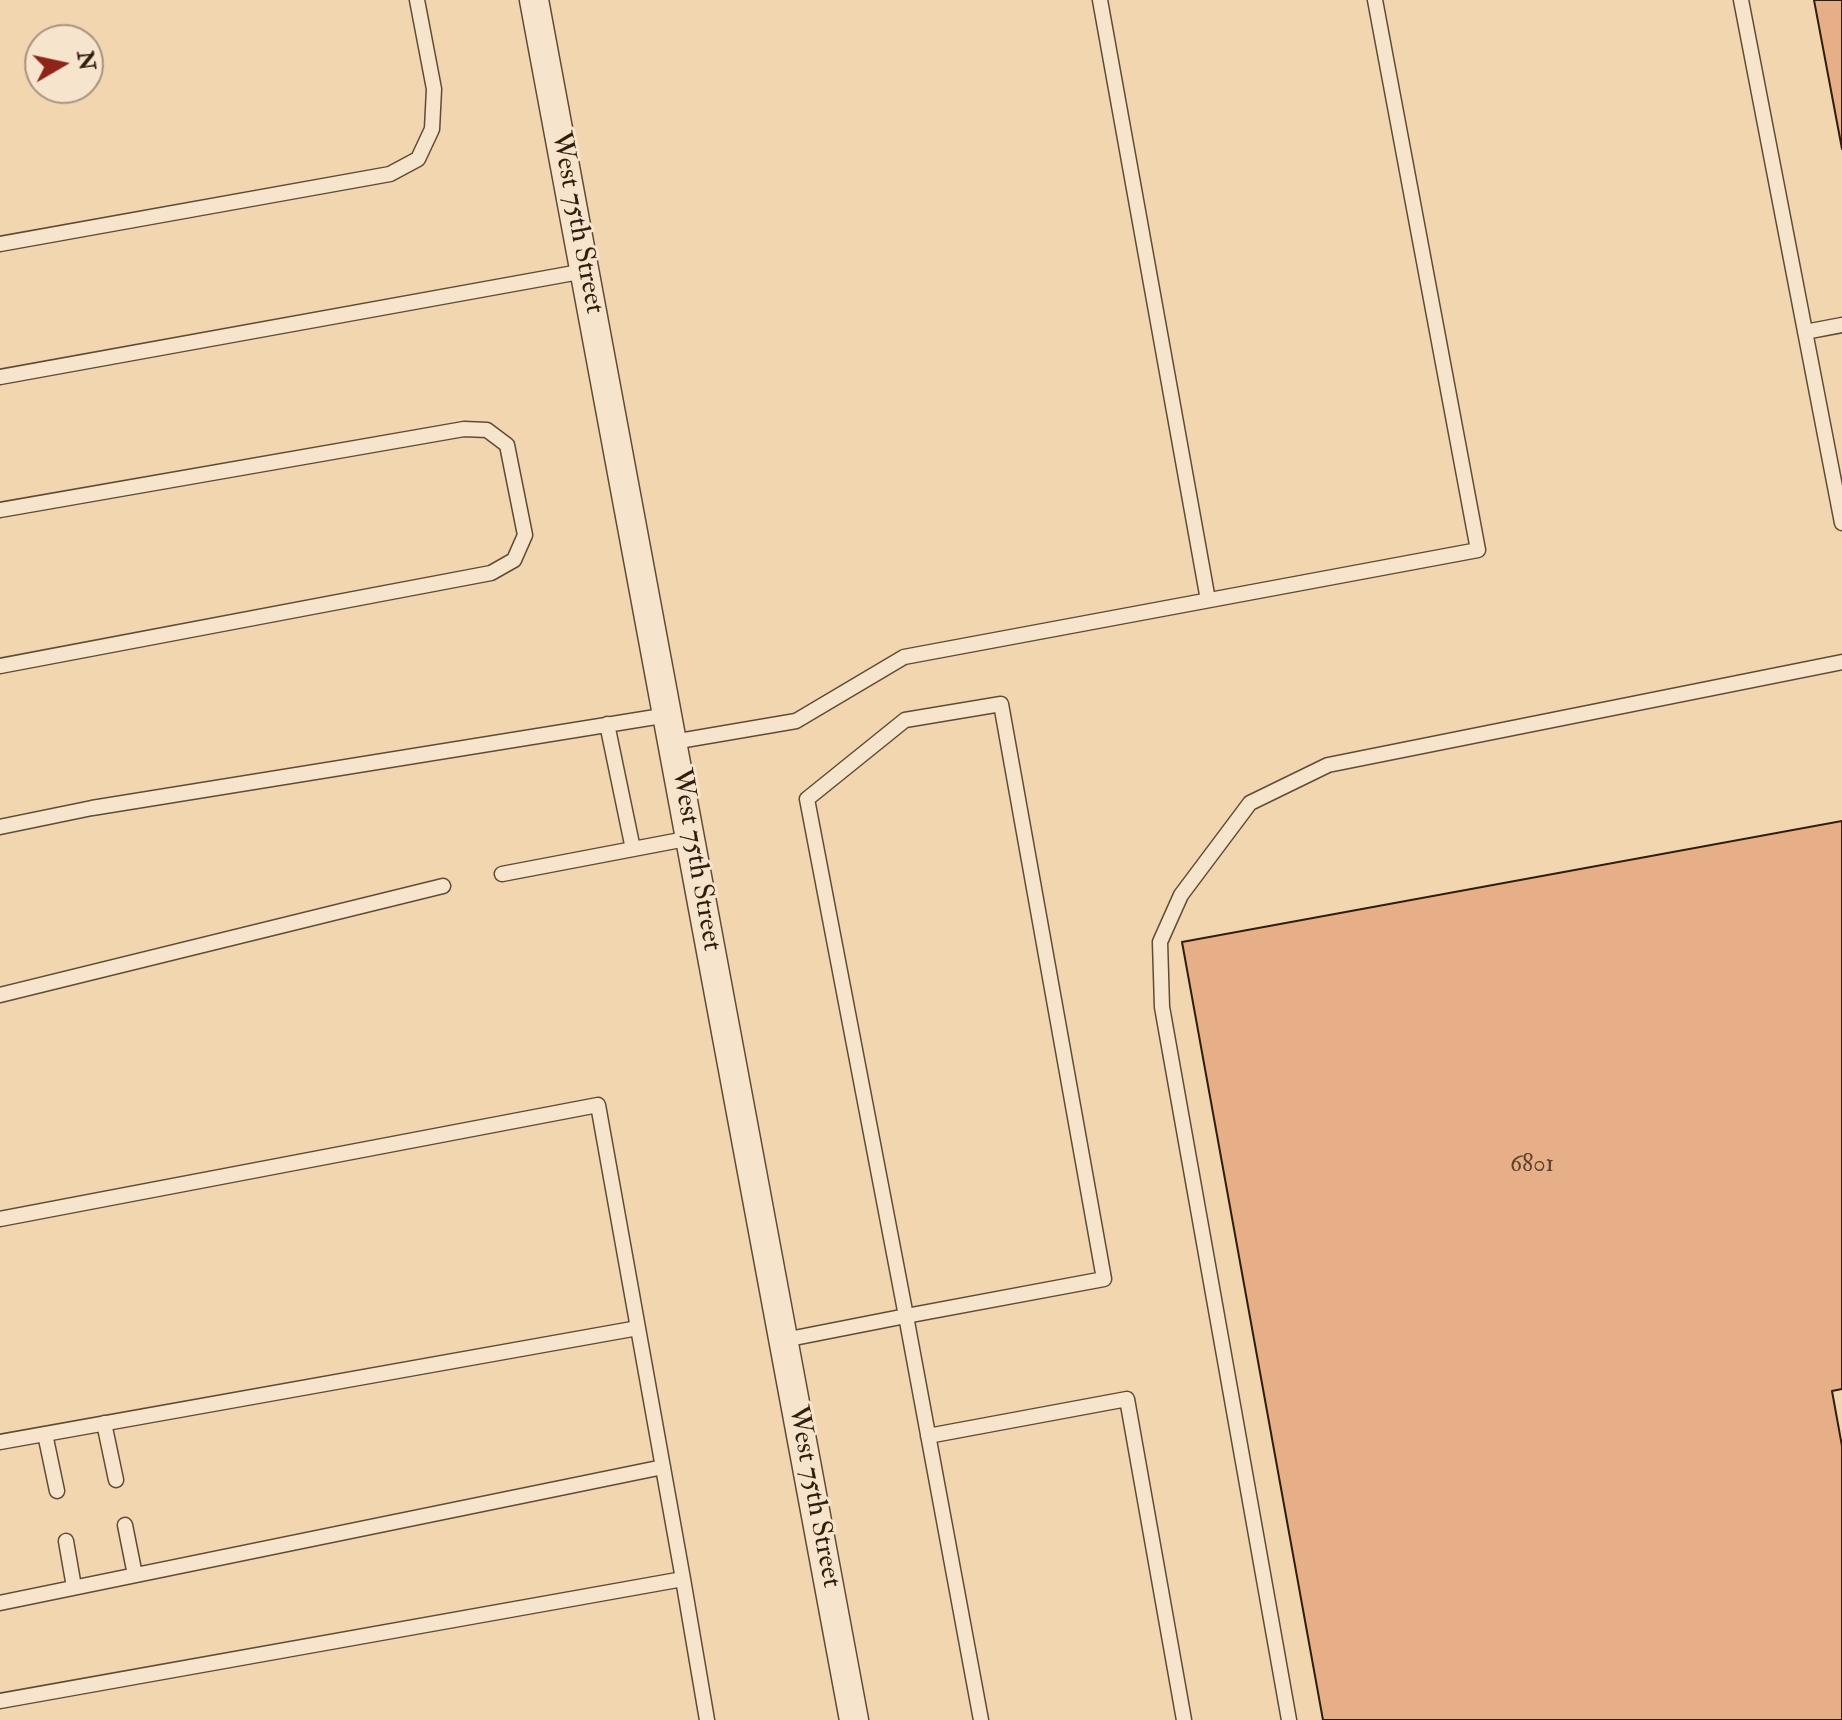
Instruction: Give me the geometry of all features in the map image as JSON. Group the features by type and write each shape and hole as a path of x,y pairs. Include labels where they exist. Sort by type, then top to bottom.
{"street":[{"name":"West 75th Street","path":"534,0 854,1720"}],"lane":[{"path":"0,244 390,174 418,159 432,129 434,89 417,0"},
{"path":"1100,0 1208,600"},
{"path":"673,742 796,721 904,657 1478,550 1375,0"},
{"path":"1741,0 1842,523"},
{"path":"0,377 585,271"},
{"path":"1805,332 1842,325"},
{"path":"0,510 464,429 487,430 507,445 525,535 514,560 491,573 0,666"},
{"path":"1289,1720 1162,1007 1160,942 1181,895 1250,803 1328,765 1842,662"},
{"path":"784,1340 906,1316 1104,1279 1001,704 905,720 807,799 906,1316 981,1720"},
{"path":"0,827 92,808 668,715"},
{"path":"607,724 633,849"},
{"path":"502,874 691,838"},
{"path":"0,995 443,886"},
{"path":"0,1219 598,1105 707,1720"},
{"path":"0,1442 638,1328"},
{"path":"928,1436 1127,1399 1184,1720"},
{"path":"104,1423 116,1480"},
{"path":"45,1434 57,1491"},
{"path":"0,1603 663,1467"},
{"path":"125,1525 135,1575"},
{"path":"66,1541 74,1587"},
{"path":"0,1701 683,1579"}],"building":[{"path":"1814,0 1842,0 1842,149"},
{"path":"1842,821 1842,1389 1832,1391 1842,1446 1842,1720 1323,1720 1182,942"}]}
